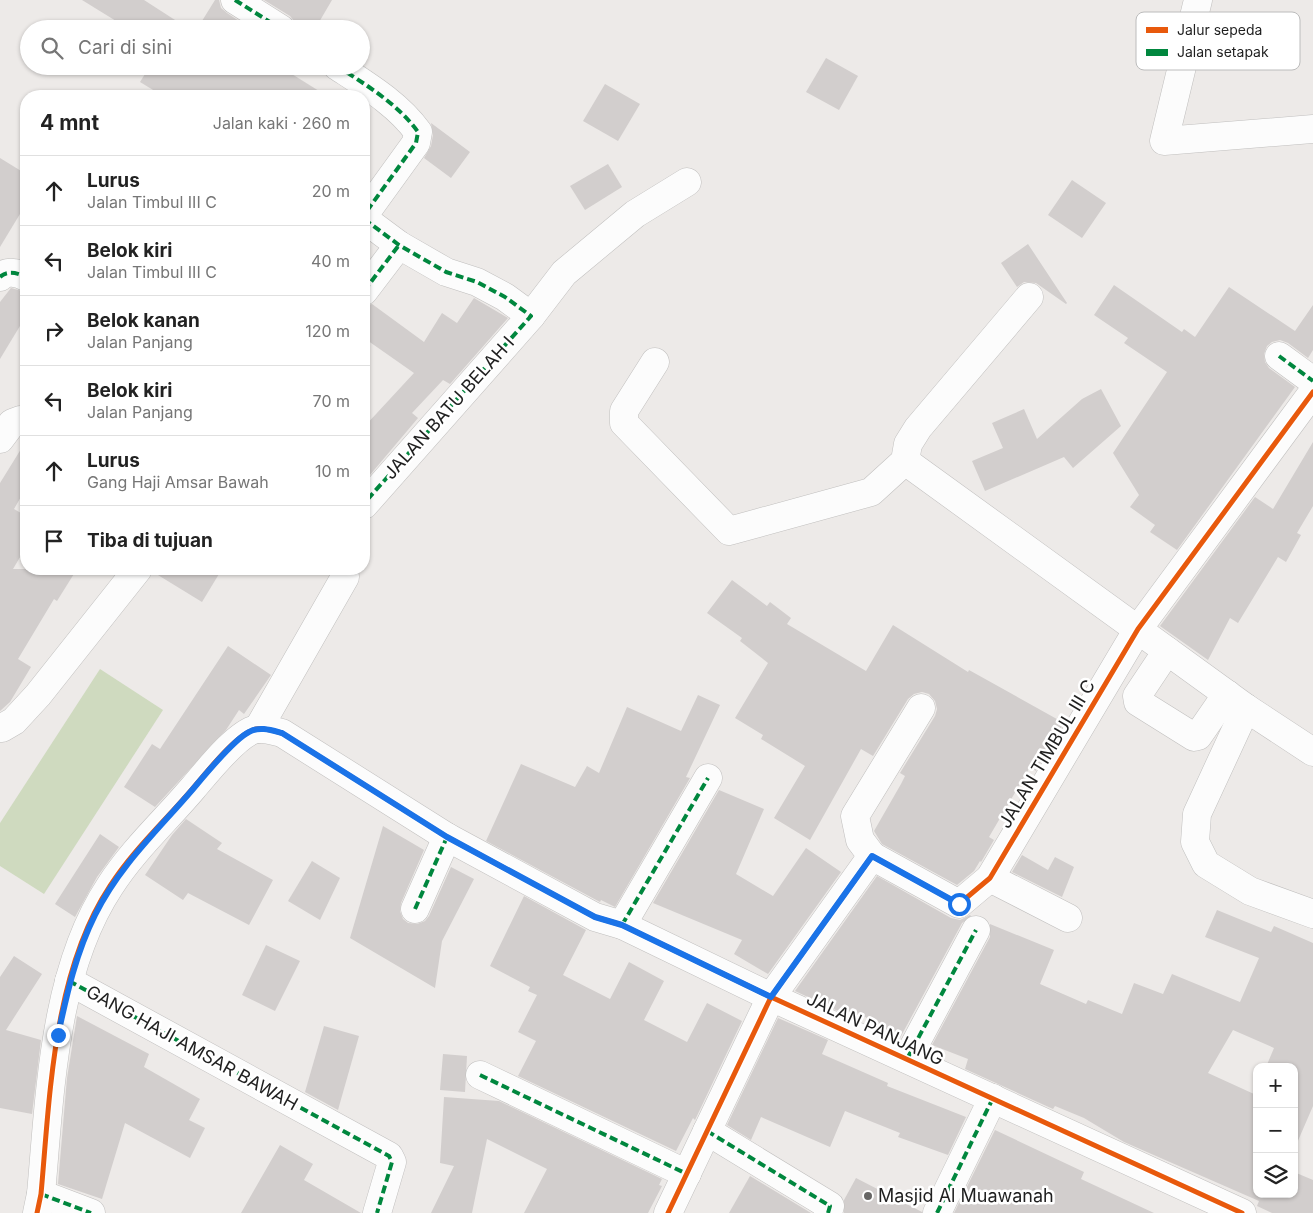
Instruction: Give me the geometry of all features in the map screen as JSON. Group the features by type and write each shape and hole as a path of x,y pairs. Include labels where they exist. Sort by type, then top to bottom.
{"street":[{"path":"235,0 267,20"},
{"path":"1181,70 1164,141 1313,129"},
{"path":"351,75 378,93 410,120 418,132 416,143 370,207"},
{"name":"JALAN BATU BELAH I","path":"370,498 531,316 564,273 635,214 687,182"},
{"path":"370,223 399,245 446,272 477,282 505,297 531,316"},
{"path":"370,283 399,245"},
{"path":"0,277 4,273 12,272 20,275"},
{"path":"655,362 624,411 624,423 729,531 871,492 904,461 908,444 918,428 1029,297"},
{"path":"1279,356 1313,381"},
{"name":"JALAN TIMBUL III C","path":"872,856 959,904 990,878 1138,629 1313,392"},
{"path":"0,438 12,423 20,420"},
{"path":"904,461 1236,701 1313,752"},
{"path":"0,727 2,728 14,721 38,695 133,575"},
{"path":"69,981 82,944 109,887 140,847 211,767 247,732 258,729 345,575"},
{"path":"1167,651 1137,696 1138,702 1194,737 1198,736 1236,701"},
{"path":"1236,701 1197,814 1195,842 1206,864 1250,891 1313,914"},
{"path":"668,1213 771,997 872,856 860,840 855,816 921,708"},
{"name":"JALAN PANJANG","path":"258,729 282,733 447,837 595,917 622,925 771,997 1242,1213"},
{"path":"622,925 708,778"},
{"path":"415,908 447,837"},
{"path":"990,878 1068,918"},
{"path":"907,1059 976,930"},
{"name":"GANG HAJI AMSAR BAWAH","path":"39,1204 58,1035 69,981 389,1156 392,1162 377,1213"},
{"path":"480,1074 687,1174"},
{"path":"937,1213 993,1098"},
{"path":"707,1131 830,1206 828,1213"},
{"path":"39,1204 91,1213"}],"green space":[{"path":"100,669 163,710 44,894 0,866 0,823"}],"building":[{"path":"82,0 144,0 175,20 114,20"},
{"path":"215,0 219,0 221,8 238,20 203,20"},
{"path":"264,0 332,0 320,20 293,20"},
{"path":"826,58 858,76 839,110 806,92"},
{"path":"144,75 293,75 317,90 153,90 140,82"},
{"path":"605,84 640,104 618,141 583,121"},
{"path":"431,123 470,152 451,178 424,158 431,146 433,135"},
{"path":"0,158 20,170 20,214 0,247"},
{"path":"608,164 622,187 585,210 570,186"},
{"path":"1072,180 1106,203 1082,238 1048,215"},
{"path":"1028,244 1066,304 1036,283 1024,282 1017,287 1001,263"},
{"path":"1114,285 1182,332 1184,329 1195,337 1229,287 1295,331 1313,305 1313,350 1308,358 1288,343 1280,340 1272,342 1267,346 1264,354 1265,362 1269,368 1295,387 1177,550 1150,532 1155,525 1130,507 1139,495 1113,453 1167,372 1124,343 1128,338 1094,315"},
{"path":"11,288 20,290 20,326 0,359 0,302"},
{"path":"474,298 508,318 450,384 443,380 412,413 418,418 370,475 370,421 414,373 370,342 370,304 372,304 424,342 442,313 457,323"},
{"path":"1101,389 1121,426 1073,468 1064,457 985,491 972,461 1003,448 992,423 1024,409 1037,439 1082,399"},
{"path":"1313,442 1313,506 1297,533 1301,535 1286,562 1278,557 1238,623 1230,618 1208,660 1160,626 1255,497 1273,509"},
{"path":"20,451 20,498 14,509 20,512 20,557 13,569 20,569 20,575 73,575 57,601 54,599 18,659 31,667 10,702 0,711 0,483"},
{"path":"158,575 218,575 202,602"},
{"path":"732,580 767,606 770,602 791,618 787,624 866,671 893,625 968,672 969,670 1064,723 1036,771 1030,767 989,837 994,840 981,862 974,871 957,885 882,844 874,831 905,776 900,773 935,716 937,709 935,701 929,694 922,692 914,694 908,699 873,756 861,749 810,840 774,818 805,766 761,739 763,735 735,718 768,663 740,641 742,638 707,613"},
{"path":"228,646 271,675 244,714 239,710 226,730 155,807 124,787 152,744 160,749"},
{"path":"698,695 720,705 686,777 690,778 615,907 601,900 600,902 486,841 521,764 575,787 587,766 599,773 627,707 681,731"},
{"path":"719,790 764,809 736,874 773,896 806,848 841,872 768,974 734,954 742,940 653,903"},
{"path":"186,819 222,843 217,849 273,880 249,925 188,893 183,900 145,875 172,835"},
{"path":"383,826 424,850 401,903 400,911 403,919 408,923 417,924 425,921 429,916 451,867 474,879 442,941 435,988 350,938"},
{"path":"100,834 119,847 97,877 75,917 55,904"},
{"path":"1022,855 1048,870 1055,857 1074,867 1062,897 1012,872"},
{"path":"312,861 340,878 320,920 288,901"},
{"path":"877,876 951,918 960,920 971,916 962,923 900,1038 862,1015 860,1018 842,1008 840,1012 795,991"},
{"path":"524,896 586,930 563,975 610,999 629,962 664,981 644,1020 687,1042 707,1003 742,1021 695,1120 693,1118 676,1151 518,1076 536,1041 518,1032 537,995 528,991 530,987 490,966"},
{"path":"1217,910 1271,932 1274,926 1313,943 1313,1106 1298,1141 1298,1063 1268,1063 1274,1048 1233,1030 1208,1073 1253,1094 1253,1198 1298,1198 1298,1174 1313,1180 1313,1213 1272,1213 1257,1206 1259,1201 1124,1142 1084,1118 1055,1106 1053,1109 965,1069 968,1059 932,1045 990,937 990,924 1054,950 1040,984 1086,1004 1088,1000 1122,1014 1134,983 1163,994 1172,974 1240,1002 1259,958 1205,937"},
{"path":"266,945 300,961 275,1011 242,995"},
{"path":"14,956 42,974 6,1030 41,1040 32,1114 0,1108 0,977"},
{"path":"77,1016 149,1054 144,1067 200,1099 189,1120 205,1128 190,1158 125,1123 102,1199 58,1184 67,1078"},
{"path":"778,1018 828,1040 822,1054 888,1083 887,1086 966,1117 948,1155 898,1137 900,1133 845,1111 830,1147 761,1117 751,1140 727,1125"},
{"path":"324,1026 359,1036 338,1110 305,1092"},
{"path":"443,1054 467,1056 465,1092 440,1090"},
{"path":"444,1097 499,1101 662,1179 659,1185 662,1186 648,1213 524,1213 547,1169 487,1139 472,1213 431,1213 454,1166 440,1163"},
{"path":"995,1130 1084,1172 1081,1179 1154,1213 954,1213"},
{"path":"280,1145 313,1164 304,1180 361,1213 241,1213"},
{"path":"750,1176 811,1213 729,1213"},
{"name":"Masjid Al Muawanah","path":"856,1178 922,1213 844,1213 844,1200"}],"marked path":[{"path":"235,0 267,20"},
{"path":"350,75 391,104 418,132 416,143 370,207"},
{"path":"370,223 399,245 446,272 477,282 505,297 531,316 370,497"},
{"path":"370,283 399,245"},
{"path":"0,277 6,273 20,275"},
{"path":"1279,356 1313,381"},
{"path":"622,925 708,778"},
{"path":"415,909 447,837"},
{"path":"907,1059 976,930"},
{"path":"69,981 389,1156 392,1162 377,1213"},
{"path":"480,1075 687,1174"},
{"path":"937,1213 993,1098"},
{"path":"707,1131 830,1206 828,1213"},
{"path":"41,1194 91,1213"}],"cycle path":[{"path":"668,1213 771,997 872,856 959,904 990,878 1138,629 1313,392"},
{"path":"37,1213 41,1194 52,1076 65,995 76,956 91,920 110,886 139,848 231,746 248,732 256,729 282,733 447,837 595,917 622,925 771,997 1242,1213"}],"place":[{"name":"Masjid Al Muawanah","path":"868,1196"}],"route":[{"path":"58,1035 69,981 82,944 109,887 140,847 211,767 247,732 258,729 282,733 447,837 595,917 622,925 771,997 872,856 959,904"}]}
